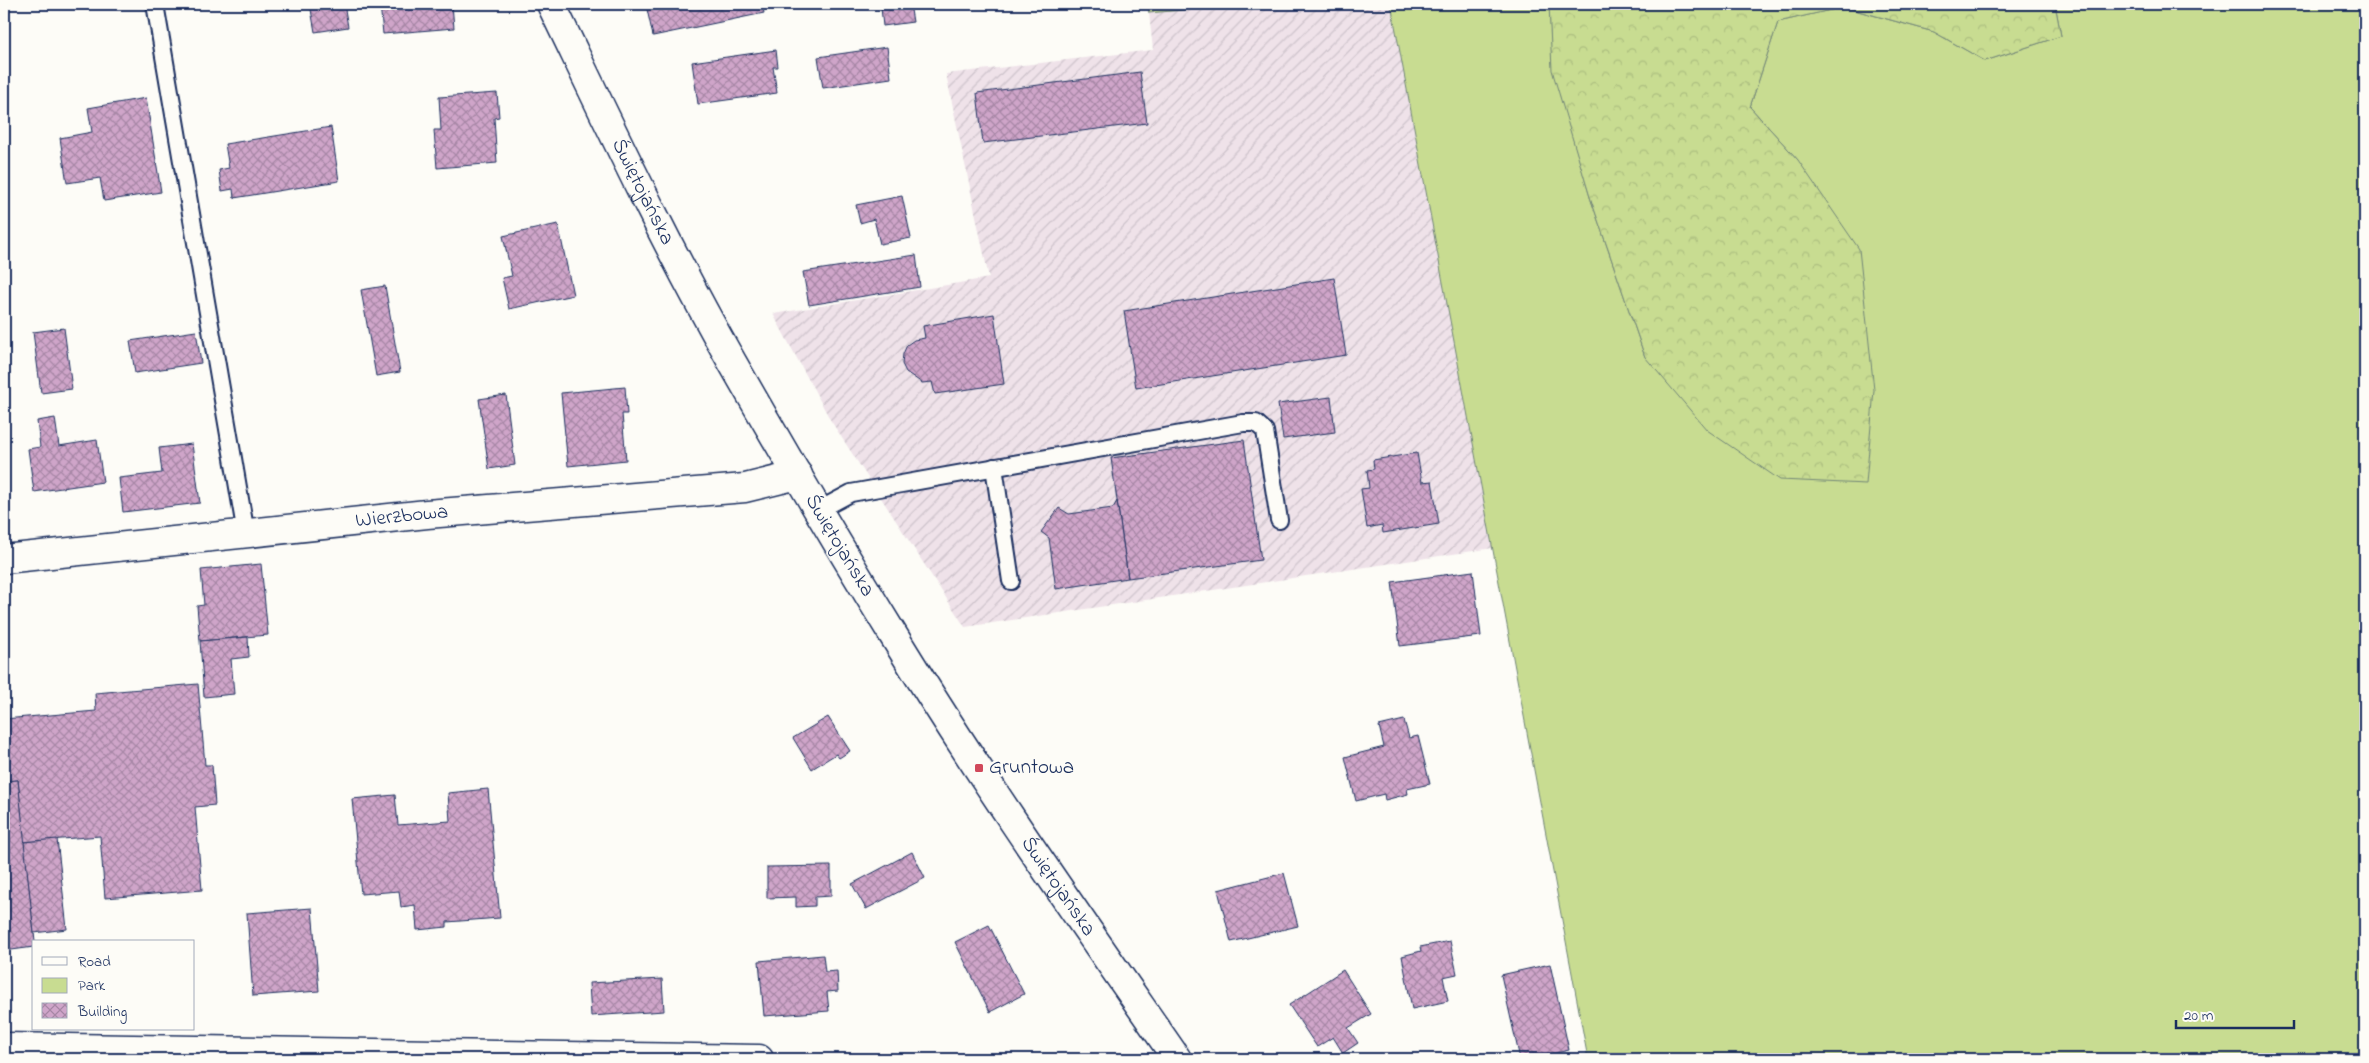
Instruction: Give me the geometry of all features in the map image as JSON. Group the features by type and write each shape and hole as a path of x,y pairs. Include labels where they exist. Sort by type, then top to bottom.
{"street":[{"name":"Świętojańska","path":"551,4 671,246 730,359 892,634 978,768 1177,1059"},
{"name":"Wierzbowa","path":"4,559 427,514 745,488 798,475"},
{"path":"4,1047 759,1059"}],"lane":[{"path":"155,4 246,534"},
{"path":"819,510 851,493 1243,423 1256,423 1265,431 1279,520"},
{"path":"994,467 1011,581"}],"shaded area":[{"path":"1251,4 1391,4 1493,548 965,627 831,421 773,314 989,278 946,74 1153,50 1149,13"}],"green space":[{"path":"1147,4 1251,4 1149,13"},
{"path":"1391,4 1549,4 1553,70 1590,197 1645,357 1798,160 1750,107 1778,22 1843,7 1934,32 1985,61 2061,36 2055,4 2365,4 2365,1059 1588,1059"},
{"path":"1549,4 2055,4 2061,36 1985,61 1934,32 1844,7 1778,22 1750,107 1798,160 1859,249 1874,390 1866,484 1780,480 1707,430 1645,357 1590,197 1552,70"}],"building":[{"path":"310,4 330,4 330,6 344,4 348,27 315,32"},
{"path":"380,4 452,4 454,28 383,34"},
{"path":"762,4 764,13 653,36 646,5"},
{"path":"910,4 913,22 883,26 881,8"},
{"path":"887,47 891,78 823,88 818,57"},
{"path":"776,50 778,67 773,67 777,93 698,104 692,62"},
{"path":"1140,72 1147,123 983,143 977,93"},
{"path":"497,93 499,117 494,118 497,163 437,168 434,130 441,130 439,97"},
{"path":"146,98 161,192 104,201 100,178 67,183 60,138 92,132 88,108"},
{"path":"331,127 339,181 234,198 233,189 222,191 219,170 229,168 225,144"},
{"path":"902,196 911,238 880,244 874,219 860,223 856,205"},
{"path":"558,224 573,295 509,309 502,278 512,276 503,236"},
{"path":"916,255 920,287 809,305 803,272"},
{"path":"1334,278 1346,355 1136,388 1124,311"},
{"path":"385,286 400,372 376,376 361,290"},
{"path":"994,314 1004,384 935,394 932,382 922,383 906,372 902,364 903,354 907,345 914,340 925,338 923,326"},
{"path":"64,328 72,389 41,393 33,332"},
{"path":"196,331 201,363 135,373 130,341"},
{"path":"625,387 627,414 622,414 626,460 568,466 561,393"},
{"path":"506,395 515,465 489,469 479,399"},
{"path":"1331,397 1335,432 1283,439 1278,404"},
{"path":"55,418 59,446 97,440 103,482 34,492 28,449 40,447 37,421"},
{"path":"1244,440 1261,560 1128,578 1111,458"},
{"path":"192,444 200,503 123,512 119,478 162,473 159,448"},
{"path":"1417,453 1422,482 1432,481 1439,524 1383,533 1382,525 1367,528 1361,489 1369,488 1367,470 1374,469 1373,460"},
{"path":"1117,501 1128,578 1056,589 1049,538 1041,532 1059,508 1069,514 1113,508"},
{"path":"261,564 268,635 200,641 197,606 204,605 201,570"},
{"path":"1473,571 1481,636 1400,646 1392,582"},
{"path":"248,637 249,657 231,659 234,694 204,697 200,641"},
{"path":"198,684 205,765 212,765 215,805 195,807 202,890 105,898 100,836 24,842 18,780 4,781 4,719 96,711 95,693"},
{"path":"828,717 850,751 839,758 836,754 812,769 793,738"},
{"path":"1404,720 1409,738 1418,736 1430,784 1407,789 1408,794 1385,800 1384,794 1356,801 1345,757 1384,747 1379,726"},
{"path":"18,780 35,940 32,940 32,947 4,951 4,781"},
{"path":"488,789 500,918 447,922 447,927 417,930 415,905 401,907 399,891 361,894 352,799 395,795 398,825 450,821 448,793"},
{"path":"57,839 67,929 34,933 24,842"},
{"path":"912,852 925,878 866,909 852,884"},
{"path":"831,866 831,896 815,897 815,906 796,907 796,897 767,898 767,867"},
{"path":"1284,873 1298,926 1231,942 1218,890"},
{"path":"312,908 319,991 253,996 247,913"},
{"path":"989,925 1024,994 990,1012 955,942"},
{"path":"1450,941 1457,974 1443,977 1448,1001 1412,1009 1402,956 1421,951 1420,947"},
{"path":"823,955 825,972 837,971 838,991 827,992 829,1011 764,1016 759,961"},
{"path":"1550,964 1569,1050 1531,1059 1520,1059 1501,975"},
{"path":"1343,970 1371,1014 1348,1028 1358,1043 1343,1053 1333,1037 1317,1047 1289,1005"},
{"path":"662,979 664,1011 591,1016 589,983"}],"place":[{"name":"Gruntowa","path":"979,768"}]}
